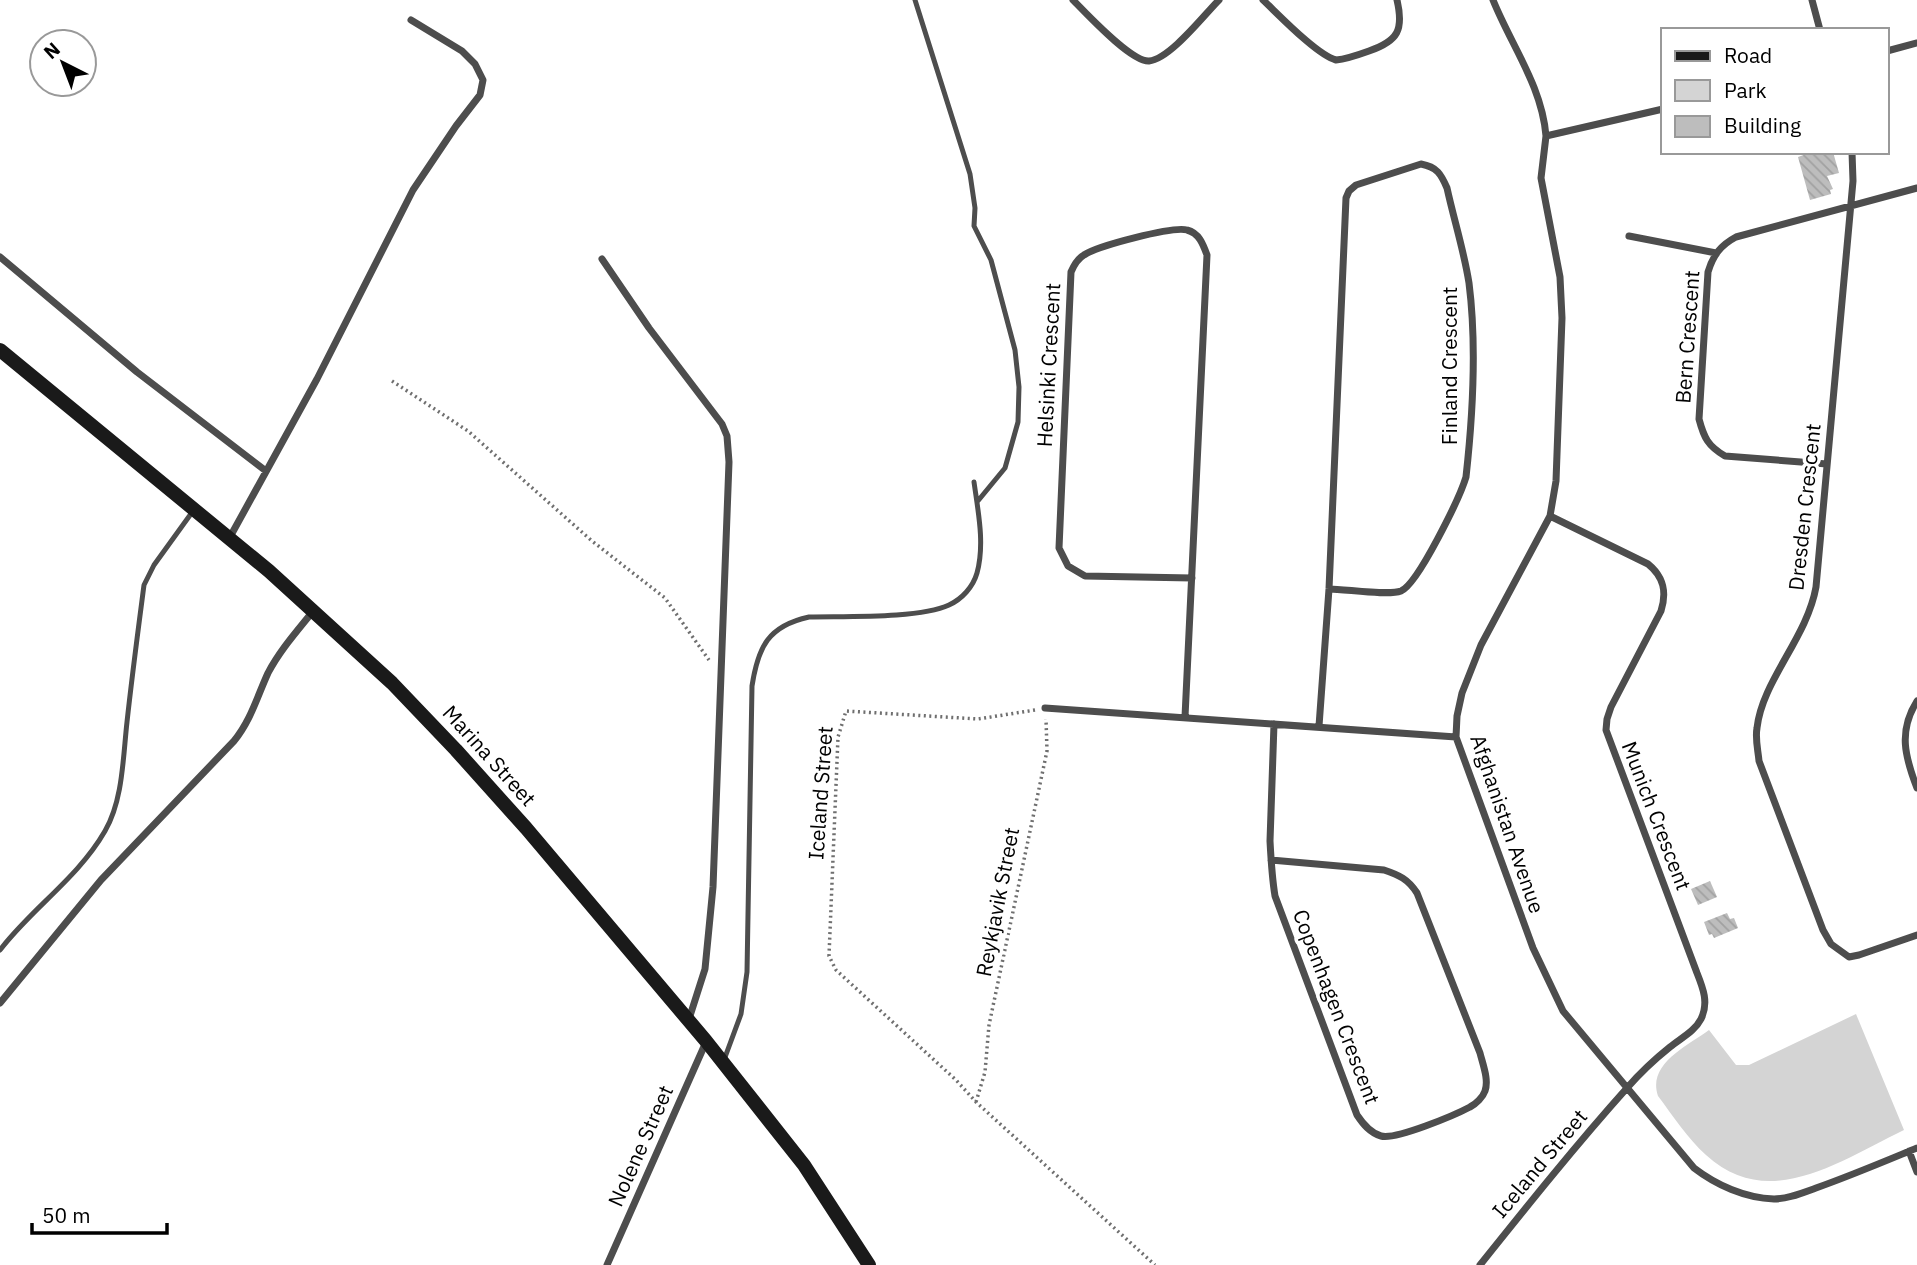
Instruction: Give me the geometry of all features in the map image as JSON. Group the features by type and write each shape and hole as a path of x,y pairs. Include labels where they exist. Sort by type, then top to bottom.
{"main road":[{"name":"Marina Street","path":"0,350 195,508 314,610 456,750 526,828 706,1041 804,1166 869,1265"}],"street":[{"path":"1073,0 1133,57 1149,61 1168,52 1219,0"},
{"path":"1263,0 1331,59 1343,60 1387,44 1395,36 1400,16 1397,0"},
{"name":"Afghanistan Avenue","path":"1493,0 1535,88 1544,118 1546,136 1541,178 1560,277 1562,318 1556,481 1550,516 1481,645 1462,692 1456,737 1528,935 1563,1010 1694,1168 1720,1185 1762,1197 1790,1197 1917,1148"},
{"path":"1812,0 1819,28"},
{"path":"230,537 317,379 413,190 456,126 480,96 483,80 475,64 462,51 411,20"},
{"path":"1889,50 1917,43"},
{"path":"1546,136 1661,109"},
{"name":"Dresden Crescent","path":"1852,154 1851,206 1813,603 1759,716 1756,731 1759,761 1823,930 1831,944 1849,957 1917,934"},
{"name":"Finland Crescent","path":"1319,726 1329,589 1346,198 1349,191 1365,182 1421,164 1442,174 1468,280 1472,313 1472,371 1465,477 1461,494 1423,563 1405,589 1392,592 1329,589"},
{"path":"1851,206 1917,188"},
{"name":"Bern Crescent","path":"1827,464 1725,456 1705,440 1699,419 1708,272 1716,253 1736,237 1851,206"},
{"name":"Helsinki Crescent","path":"1185,717 1192,578 1207,255 1193,232 1178,228 1092,251 1075,262 1071,272 1059,548 1068,566 1085,576 1192,578"},
{"path":"1629,236 1716,253"},
{"path":"0,257 137,372 266,471"},
{"path":"602,260 649,328 713,409 727,436 728,474 712,901 705,969 689,1020"},
{"name":"Munich Crescent","path":"1550,516 1648,564 1659,575 1664,586 1665,597 1661,611 1611,707 1606,719 1606,730 1697,972 1705,995 1705,1009 1700,1021 1691,1031 1628,1086"},
{"path":"0,1003 101,880 246,726 274,663 314,610"},
{"path":"1917,701 1906,722 1904,739 1908,764 1917,788"},
{"path":"1045,708 1456,737"},
{"name":"Copenhagen Crescent","path":"1271,860 1384,870 1411,883 1480,1053 1486,1080 1486,1090 1482,1097 1471,1106 1395,1137 1381,1136 1363,1124 1357,1115 1275,896 1271,860 1275,724"},
{"name":"Nolene Street","path":"607,1265 706,1041"},
{"name":"Iceland Street","path":"1480,1265 1628,1086"},
{"path":"1909,1152 1917,1172"}],"lane":[{"path":"915,0 970,174 975,208 974,226 991,260 1015,350 1018,422 1005,468 976,502"},
{"path":"723,1063 741,1014 747,972 752,686 760,652 776,630 796,620 809,617 899,614 935,609 959,599 973,583 981,544 974,482"},
{"path":"0,950 69,878 97,843 111,819 121,771 144,585 154,565 195,508"}],"path":[{"path":"392,381 468,431 592,541 665,598 720,676"},
{"name":"Iceland Street","path":"1045,708 978,719 846,711 838,737 829,956 836,970 1155,1265"},
{"name":"Reykjavik Street","path":"976,1102 985,1072 989,1025 1046,751 1045,708"}],"green space":[{"path":"1856,1014 1904,1130 1830,1166 1805,1176 1780,1180 1755,1180 1730,1172 1699,1149 1658,1096 1658,1074 1664,1065 1680,1049 1709,1030 1736,1065 1749,1065"}],"building":[{"path":"1806,154 1834,154 1839,173 1827,176 1833,189 1830,190 1831,194 1810,200 1798,157"},
{"path":"1710,881 1717,897 1698,905 1691,889"},
{"path":"1727,913 1730,919 1734,918 1738,928 1714,938 1712,934 1709,935 1704,922"}]}
